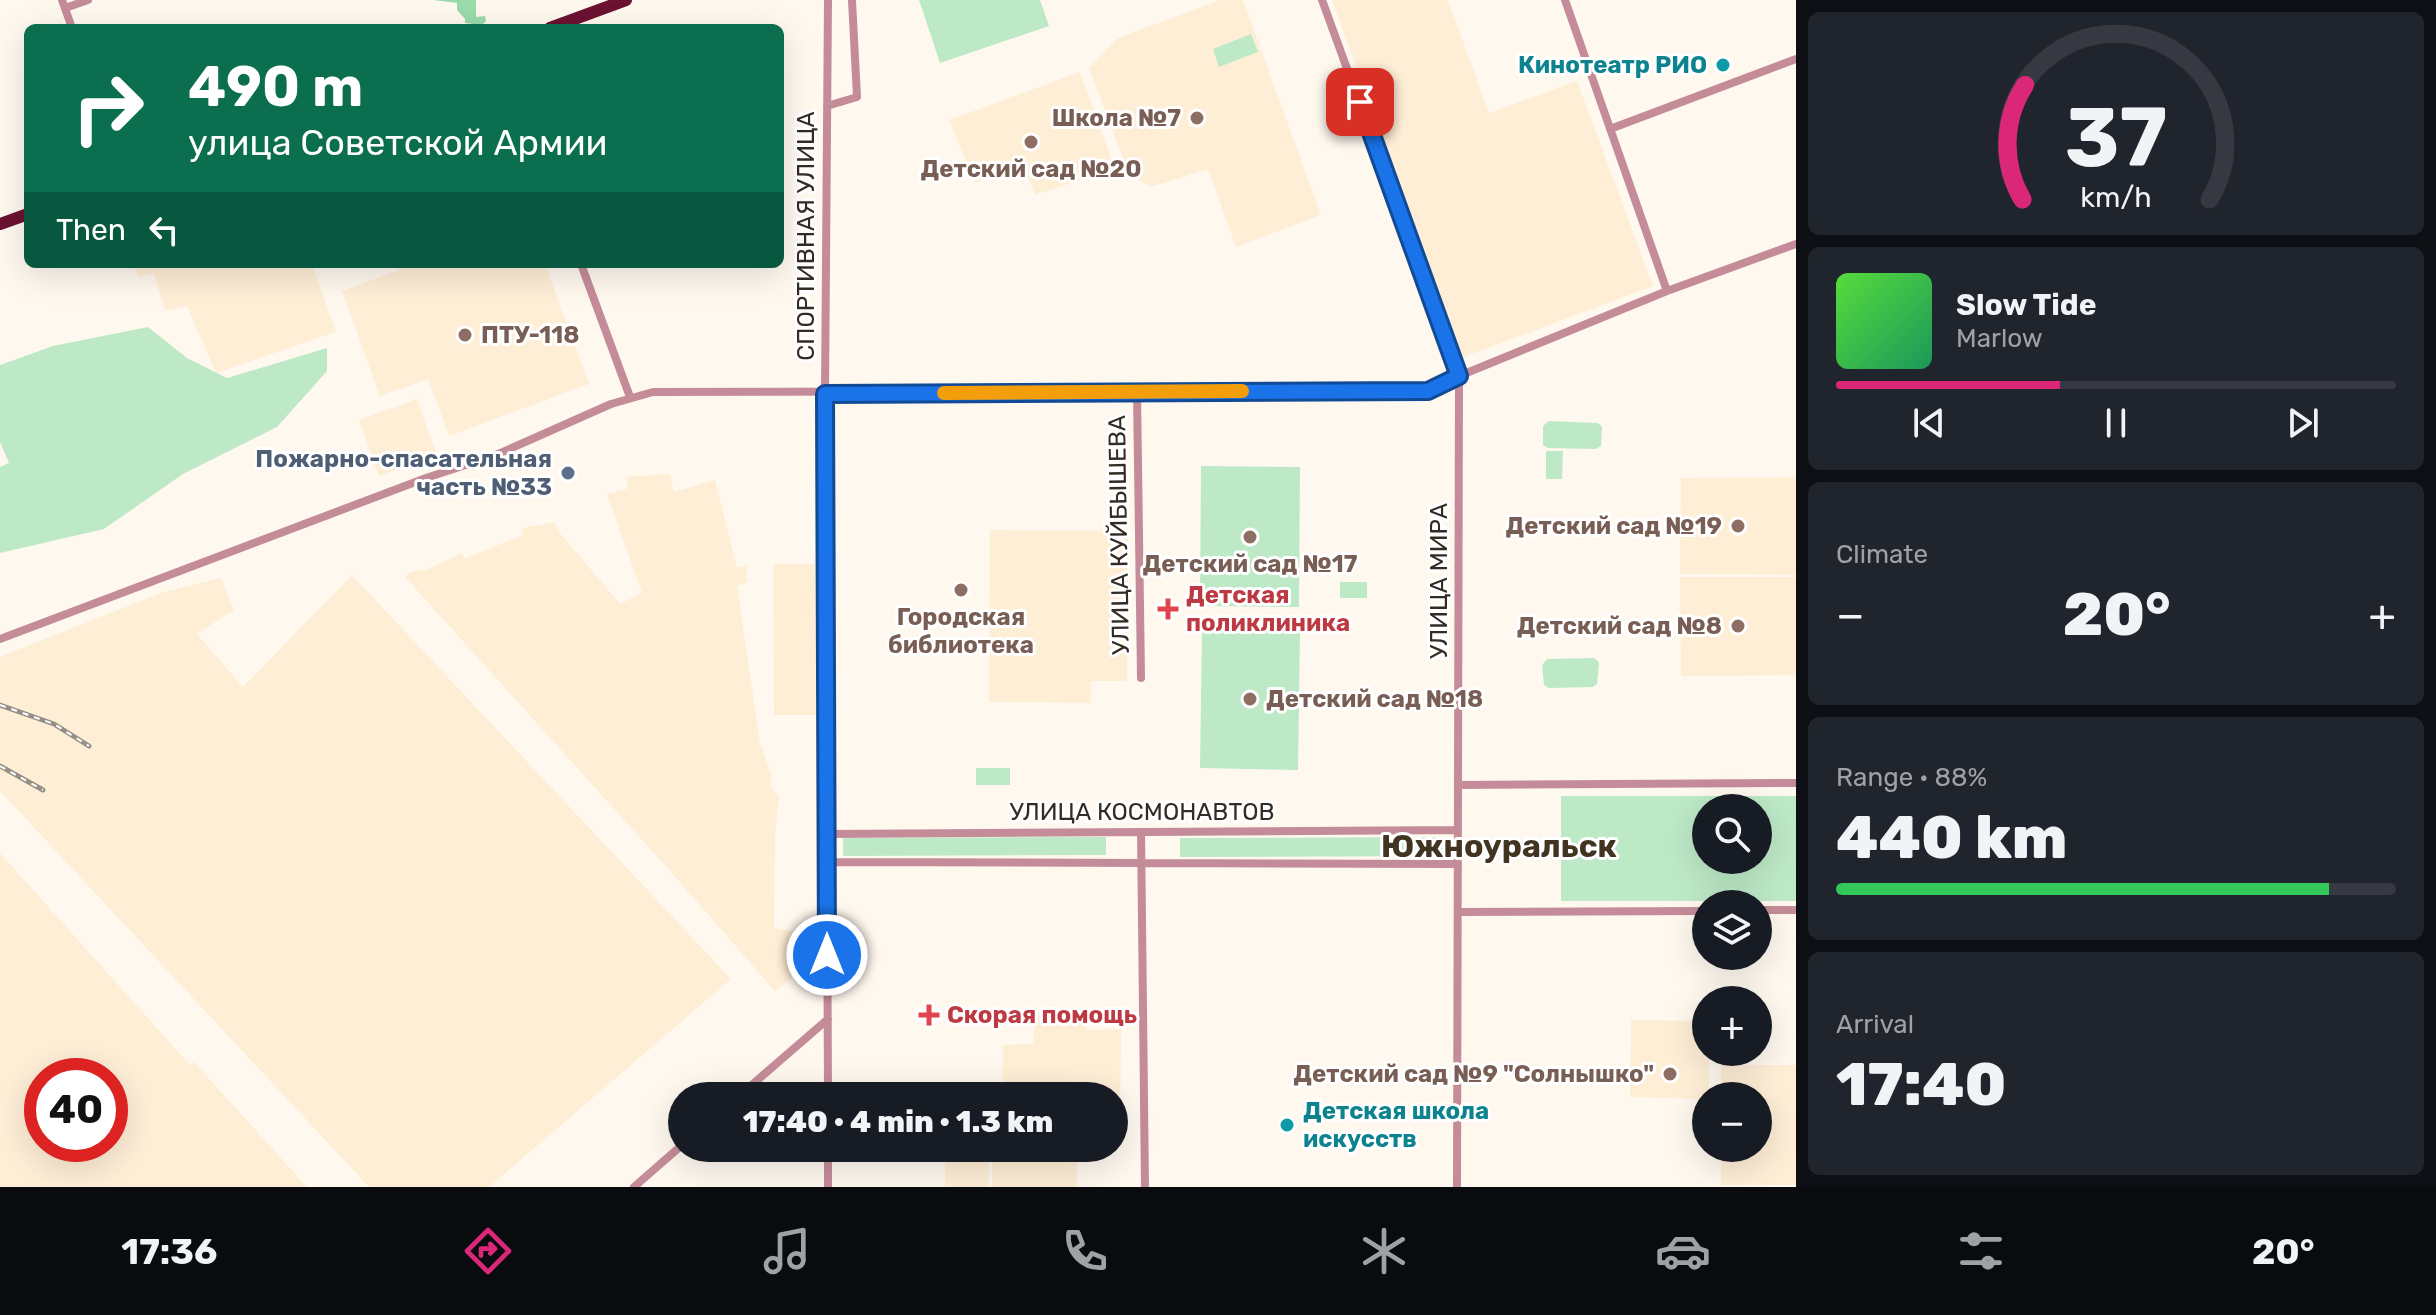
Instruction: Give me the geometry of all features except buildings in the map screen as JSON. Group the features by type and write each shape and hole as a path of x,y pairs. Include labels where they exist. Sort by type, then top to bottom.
{"highway":[{"path":"561,24 626,0"},
{"path":"0,224 24,215"}],"street":[{"path":"71,24 64,4 88,0"},
{"name":"СПОРТИВНАЯ УЛИЦА","path":"828,0 825,394 828,1082"},
{"path":"827,106 857,97 852,0"},
{"name":"УЛИЦА МИРА","path":"1322,0 1459,376 1457,1187"},
{"path":"1565,0 1667,291"},
{"path":"1610,129 1796,59"},
{"path":"0,639 426,478 496,455 630,397 673,391 825,394 1428,391 1667,291 1796,244"},
{"path":"582,268 630,397"},
{"name":"УЛИЦА КУЙБЫШЕВА","path":"1137,392 1141,678"},
{"path":"1458,785 1796,783"},
{"name":"УЛИЦА КОСМОНАВТОВ","path":"827,834 1458,830"},
{"path":"1141,832 1145,1187"},
{"name":"УЛИЦА КОСМОНАВТОВ","path":"827,862 1458,864"},
{"path":"1772,910 1796,910"},
{"path":"1458,912 1692,911"},
{"path":"755,1082 828,1019"},
{"path":"634,1187 668,1157"},
{"path":"828,1162 828,1187"}],"shaded area":[{"name":"Школа №7","path":"1220,0 1243,0 1321,215 1236,247 1208,169 1151,187 1129,174 1089,68 1118,38"},
{"path":"1332,0 1448,0 1489,113 1577,81 1653,286 1461,358"},
{"name":"Детский сад №20","path":"1080,72 1115,169 1035,195 1023,164 975,183 949,120"},
{"path":"134,268 313,268 336,332 216,373 187,306 165,311 154,273 139,277"},
{"name":"ПТУ-118","path":"404,268 546,268 589,384 449,436 428,379 380,396 342,291"},
{"path":"417,399 437,456 379,476 359,420"},
{"path":"670,474 674,492 715,480 737,567 746,566 748,582 737,586 760,743 771,774 771,787 779,796 775,836 774,928 803,933 805,968 775,991 405,577 410,572 428,569 462,553 465,558 523,535 522,528 555,522 560,533 620,604 642,593 607,494 627,489 627,477"},
{"name":"Детский сад №19","path":"1796,477 1796,575 1680,574 1681,478"},
{"path":"990,530 1128,531 1127,681 1091,681 1091,703 989,702"},
{"path":"773,564 815,564 816,715 774,715"},
{"path":"352,575 731,979 489,1187 369,1187 0,791 0,657 161,593 221,578 234,610 197,634 243,687"},
{"name":"Детский сад №8","path":"1680,577 1796,577 1796,675 1681,676"},
{"path":"0,853 190,1065 194,1062 307,1187 0,1187"},
{"path":"1086,1015 1086,1030 1121,1029 1120,1082 1002,1082 1003,1045 1033,1044 1035,1016"},
{"name":"Детский сад №9 \"Солнышко\"","path":"1631,1020 1692,1021 1692,1066 1709,1066 1709,1082 1692,1082 1692,1099 1630,1097"},
{"path":"1796,1065 1796,1185 1721,1185 1721,1162 1772,1162 1772,1082 1721,1082 1721,1066"},
{"path":"945,1162 989,1162 989,1187 945,1187"},
{"path":"992,1162 1077,1162 1077,1187 992,1187"}],"green space":[{"path":"434,0 476,0 476,17 485,16 486,21 483,24 465,23 457,10 457,3"},
{"path":"919,0 1040,0 1049,26 940,63"},
{"path":"1251,34 1258,52 1219,67 1213,49"},
{"path":"148,327 187,358 227,378 327,348 327,371 277,427 183,474 104,529 0,553 0,467 9,463 0,442 0,365 53,346"},
{"path":"1549,421 1598,423 1602,427 1601,446 1596,449 1548,448 1543,445 1543,426"},
{"path":"1546,451 1563,451 1562,479 1546,479"},
{"name":"Детский сад №17","path":"1201,466 1300,467 1299,607 1200,606"},
{"path":"1340,582 1367,582 1367,598 1340,598"},
{"name":"Детский сад №18","path":"1202,629 1300,631 1298,770 1200,768"},
{"path":"1594,658 1599,662 1597,684 1593,687 1549,688 1544,685 1542,665 1547,659"},
{"path":"976,768 1010,768 1010,785 976,785"},
{"path":"1561,796 1692,796 1692,874 1772,874 1772,796 1796,796 1796,901 1772,901 1772,890 1692,890 1692,901 1561,901"},
{"path":"1106,837 1106,855 843,856 843,838"},
{"path":"1444,837 1444,856 1180,857 1180,838"}],"railway":[{"path":"0,705 54,724 89,746"},
{"path":"0,766 43,790"}],"slow traffic":[{"path":"944,393 1242,391"}],"place":[{"name":"Кинотеатр РИО","path":"1723,65"},
{"name":"Школа №7","path":"1197,118"},
{"name":"Детский сад №20","path":"1031,142"},
{"name":"ПТУ-118","path":"465,335"},
{"name":"Пожарно-спасательная часть №33","path":"568,473"},
{"name":"Детский сад №19","path":"1738,526"},
{"name":"Детский сад №17","path":"1250,537"},
{"name":"Городская библиотека","path":"961,590"},
{"name":"Детская поликлиника","path":"1168,609"},
{"name":"Детский сад №8","path":"1738,626"},
{"name":"Детский сад №18","path":"1250,699"},
{"name":"Скорая помощь","path":"929,1015"},
{"name":"Детский сад №9 \"Солнышко\"","path":"1670,1074"},
{"name":"Детская школа искусств","path":"1287,1125"}],"district":[{"name":"Южноуральск","path":"1499,846"}],"route":[{"path":"827,955 825,394 1428,391 1459,376 1360,102"}]}
